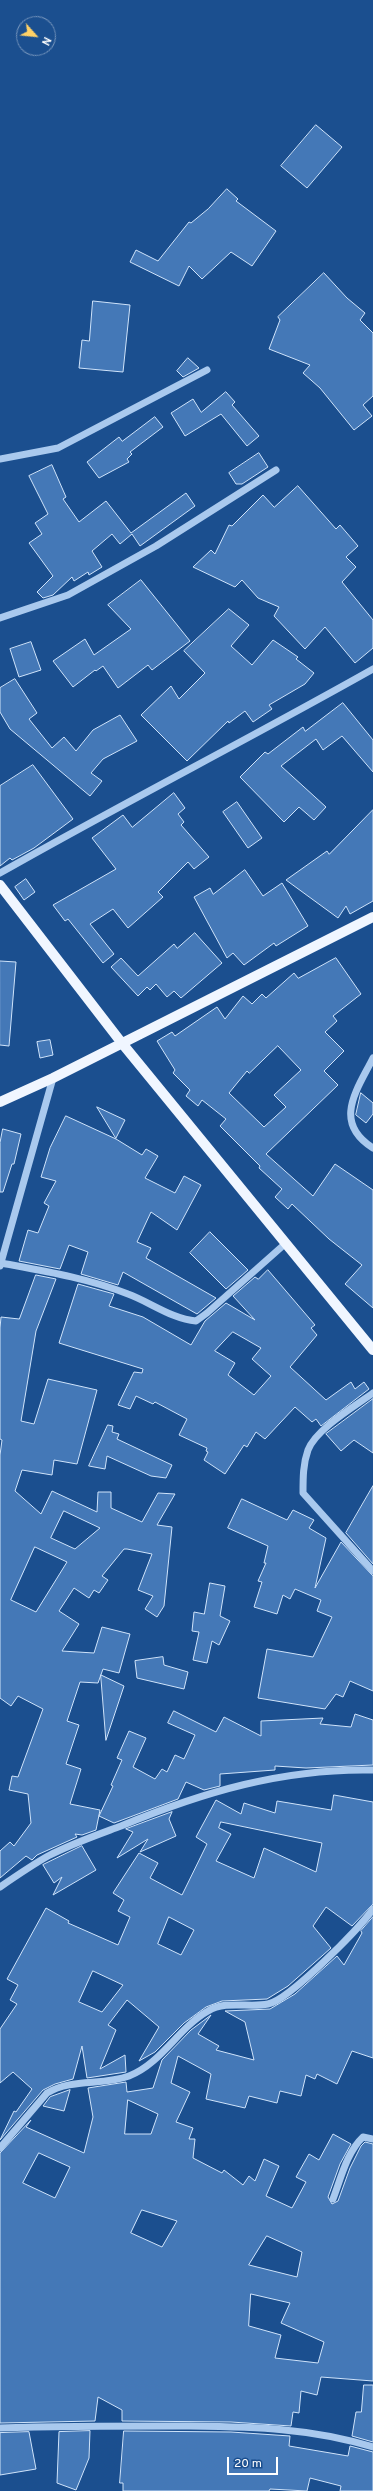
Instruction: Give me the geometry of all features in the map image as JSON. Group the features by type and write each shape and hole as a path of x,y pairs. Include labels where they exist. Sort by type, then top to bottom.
{"main road":[{"path":"0,885 121,1042 373,1350"},
{"path":"0,1102 52,1078 121,1042 373,917"}],"street":[{"path":"0,459 58,448 207,370"},
{"path":"0,618 68,595 156,546 276,470"},
{"path":"0,873 112,810 241,743 373,669"},
{"path":"373,1058 352,1097 349,1112 353,1126 366,1143 373,1148"},
{"path":"52,1078 0,1265 72,1276 128,1294 178,1316 196,1321 207,1314 286,1243"},
{"path":"373,1393 320,1434 308,1449 303,1471 303,1493 319,1513 373,1571"},
{"path":"0,1887 49,1856 178,1802 233,1786 284,1777 328,1770 373,1770"},
{"path":"0,2148 47,2093 57,2087 119,2079 149,2066 190,2024 209,2010 227,2006 269,2004 286,1997 318,1968 373,1909"},
{"path":"333,2199 350,2156 360,2139 363,2137 373,2138"},
{"path":"0,2428 66,2426 268,2428 304,2431 373,2447"}],"building":[{"path":"316,125 342,147 307,188 281,166"},
{"path":"227,189 238,199 236,201 276,231 252,266 231,252 202,279 189,266 179,286 130,262 136,250 158,261 189,222 191,223 208,209"},
{"path":"324,273 347,298 365,313 360,320 373,333 373,396 363,405 372,416 354,430 320,388 303,373 310,365 269,349 280,320 278,317"},
{"path":"93,301 130,305 123,372 79,368 82,340 89,341"},
{"path":"188,358 199,368 183,377 177,371"},
{"path":"226,392 235,402 232,405 259,436 247,446 221,414 185,436 171,413 193,399 201,412"},
{"path":"155,417 163,427 130,452 132,454 127,459 129,462 99,478 87,462 119,437 122,441"},
{"path":"259,453 268,467 242,484 236,484 229,473"},
{"path":"52,465 66,497 63,499 79,522 106,501 131,533 186,493 195,506 140,546 132,534 120,544 112,534 92,551 102,567 89,575 88,572 74,581 72,577 53,595 43,598 37,592 53,576 29,543 42,534 35,523 48,514 29,476"},
{"path":"298,486 336,529 340,525 358,546 346,557 356,567 342,582 373,620 373,648 355,663 325,627 305,649 274,616 279,607 258,598 242,580 235,587 193,567 211,550 215,554 229,525 232,526 263,495 274,507"},
{"path":"141,580 190,641 152,670 148,665 118,688 103,666 96,671 95,670 73,687 53,661 85,639 94,655 131,629 108,605"},
{"path":"229,609 249,625 231,646 252,665 273,640 298,657 296,659 314,673 305,684 269,705 272,709 253,722 245,711 229,723 228,721 187,761 141,715 171,686 179,699 205,673 184,651"},
{"path":"31,642 41,670 19,677 10,649"},
{"path":"15,679 37,713 29,719 52,748 64,737 76,751 93,730 120,715 137,741 103,759 91,773 102,781 90,796 10,729 0,712 0,688"},
{"path":"343,703 373,740 373,772 342,736 323,750 316,739 281,766 326,807 314,820 299,807 284,822 240,777 265,752 268,754 303,727 305,731"},
{"path":"33,765 73,819 34,848 12,860 10,858 0,866 0,786"},
{"path":"174,793 185,808 178,814 184,822 181,825 209,857 194,869 188,862 158,892 163,897 128,928 113,909 90,924 114,954 103,963 68,919 65,921 53,905 116,869 92,838 123,815 132,827"},
{"path":"237,802 262,838 248,848 223,812"},
{"path":"373,810 373,901 350,914 346,906 338,918 286,880 327,851 329,854"},
{"path":"245,870 263,896 282,883 308,926 276,946 274,943 244,965 233,953 227,958 194,897 210,888 213,894"},
{"path":"26,879 35,892 24,900 15,887"},
{"path":"195,933 222,963 181,998 174,991 167,997 156,984 150,990 147,987 138,996 111,967 121,958 138,976 174,944 177,948"},
{"path":"336,958 361,994 333,1016 337,1021 325,1032 344,1051 324,1071 338,1085 266,1154 313,1196 335,1164 373,1190 373,1308 345,1284 362,1265 329,1239 292,1204 288,1209 275,1197 282,1189 259,1168 260,1166 220,1126 226,1119 202,1100 198,1106 186,1096 190,1090 173,1073 175,1070 157,1041 172,1032 175,1036 217,1007 225,1019 243,996 252,1004 262,994 266,998 294,973 298,978","holes":["278,1046 301,1070 274,1095 286,1107 264,1127 229,1093 247,1071 249,1073"]},
{"path":"0,961 16,962 9,1046 0,1045"},
{"path":"50,1040 53,1055 40,1058 37,1042"},
{"path":"361,1093 373,1103 373,1114 366,1123 356,1115"},
{"path":"97,1107 125,1120 116,1138"},
{"path":"66,1116 116,1139 142,1155 146,1149 158,1156 145,1178 175,1193 184,1176 201,1185 177,1230 151,1212 137,1242 151,1248 146,1258 216,1298 197,1314 123,1272 118,1285 81,1274 88,1252 69,1245 60,1269 19,1261 28,1230 38,1233 49,1206 44,1203 56,1181 41,1177 50,1148"},
{"path":"3,1129 21,1134 14,1164 12,1164 3,1192 0,1192 0,1143"},
{"path":"210,1232 248,1270 226,1289 190,1253"},
{"path":"268,1270 315,1325 311,1328 317,1335 290,1367 326,1400 351,1382 355,1389 364,1382 369,1389 321,1426 316,1419 312,1422 295,1407 265,1439 256,1432 247,1447 244,1445 225,1474 204,1460 208,1452 206,1451 207,1448 179,1435 187,1419 155,1402 153,1404 136,1396 130,1409 118,1405 134,1372 142,1373 143,1369 59,1343 78,1284 114,1294 109,1306 143,1317 191,1345 205,1321 226,1303 255,1320 233,1296 255,1277 258,1279","holes":["233,1332 261,1348 252,1359 271,1376 254,1395 228,1375 235,1363 215,1351"]},
{"path":"36,1275 56,1279 36,1331 21,1421 34,1424 48,1379 97,1390 77,1464 54,1460 52,1475 22,1470 15,1491 41,1514 52,1491 97,1512 98,1492 111,1492 111,1508 142,1522 158,1493 175,1494 157,1525 172,1527 164,1606 157,1617 145,1609 153,1596 138,1590 152,1554 127,1549 124,1549 102,1576 108,1580 99,1593 94,1590 89,1598 74,1588 59,1611 79,1624 62,1651 94,1653 102,1627 130,1634 119,1673 103,1669 98,1683 80,1682 67,1721 79,1725 66,1764 81,1769 70,1804 100,1810 96,1830 82,1835 75,1834 77,1837 37,1855 32,1860 26,1856 0,1878 0,1851 10,1842 14,1846 31,1823 28,1794 9,1790 12,1776 18,1777 43,1709 18,1696 11,1706 0,1698 0,1455 2,1440 0,1439 0,1328 1,1317 19,1319","holes":["64,1511 100,1528 75,1549 51,1538","35,1547 67,1562 36,1612 11,1600"]},
{"path":"373,1399 373,1453 354,1440 341,1451 326,1434"},
{"path":"108,1425 113,1426 112,1432 119,1434 117,1439 172,1465 166,1478 151,1476 107,1456 105,1469 89,1466"},
{"path":"373,1486 373,1564 346,1533"},
{"path":"242,1499 287,1520 293,1510 314,1520 309,1528 326,1538 315,1588 341,1542 373,1576 373,1691 350,1681 343,1697 336,1694 325,1709 258,1698 267,1649 313,1657 332,1617 317,1611 321,1600 295,1589 290,1599 283,1595 277,1614 254,1607 262,1582 258,1581 266,1563 264,1563 268,1546 228,1528"},
{"path":"210,1583 225,1586 220,1616 230,1621 219,1645 212,1641 207,1663 193,1660 199,1632 192,1631 194,1612 204,1614"},
{"path":"163,1657 164,1665 188,1672 184,1689 137,1678 135,1661"},
{"path":"101,1675 124,1686 106,1740"},
{"path":"174,1711 216,1732 224,1717 261,1736 261,1721 323,1718 320,1724 351,1727 355,1714 373,1720 373,1765 306,1768 275,1766 275,1770 220,1774 220,1786 204,1790 186,1782 178,1799 114,1823 99,1816 113,1786 111,1785 122,1760 117,1758 129,1731 146,1738 133,1767 155,1779 162,1769 167,1772 175,1755 184,1759 195,1735 168,1723"},
{"path":"334,1795 373,1802 373,1904 352,1926 326,1907 313,1926 331,1948 288,1986 267,1999 222,2001 206,2007 184,2023 155,2052 139,2061 159,2027 127,2000 108,2025 116,2030 100,2069 125,2055 126,2072 87,2078 82,2046 73,2079 55,2084 43,2090 0,2140 14,2111 16,2112 32,2089 13,2072 0,2083 0,2029 17,2004 10,2000 18,1985 7,1979 46,1908 69,1921 68,1923 118,1945 130,1917 118,1911 124,1900 113,1893 139,1853 158,1863 150,1878 182,1895 207,1844 196,1837 216,1800 241,1814 244,1803 275,1813 277,1801 331,1810","holes":["221,1822 322,1843 316,1872 264,1848 254,1878 216,1861 231,1834 219,1828","169,1917 194,1930 181,1955 158,1944","93,1971 123,1985 102,2012 79,2002"]},
{"path":"172,1812 169,1819 176,1836 140,1852 148,1839 117,1858 133,1832 126,1829"},
{"path":"82,1846 96,1870 53,1895 62,1877 54,1883 43,1865"},
{"path":"373,1917 373,2058 352,2051 337,2084 317,2074 315,2079 306,2075 301,2096 280,2091 277,2103 249,2096 245,2108 206,2099 211,2074 178,2056 171,2083 190,2092 176,2122 193,2128 189,2139 195,2139 193,2158 222,2173 224,2170 243,2185 249,2176 255,2181 264,2159 279,2166 266,2196 292,2208 306,2182 296,2177 309,2154 319,2160 333,2134 351,2144 340,2164 328,2197 332,2204 338,2201 350,2168 361,2146 365,2142 373,2144 373,2381 321,2377 317,2395 301,2391 299,2413 293,2412 291,2426 231,2422 122,2421 122,2410 98,2397 95,2421 0,2423 0,2153 31,2120 26,2127 84,2153 93,2117 88,2088 126,2082 127,2092 153,2088 162,2060 191,2030 211,2015 198,2034 219,2046 216,2050 254,2060 245,2022 225,2011 270,2009 295,1994 337,1956 344,1965 362,1933 361,1931","holes":["128,2100 158,2114 151,2134 125,2134","39,2153 70,2167 55,2198 23,2183","142,2210 177,2221 162,2247 131,2233","267,2236 302,2252 297,2277 249,2265","251,2294 290,2303 281,2323 324,2342 318,2363 275,2358 281,2335 249,2326"]},
{"path":"70,2090 64,2111 43,2106 50,2097"},
{"path":"364,2385 373,2385 373,2442 352,2436 356,2412 361,2412"},
{"path":"90,2431 89,2458 76,2490 57,2483 59,2432"},
{"path":"124,2431 231,2432 290,2436 289,2446 348,2456 350,2446 373,2452 373,2491 340,2491 341,2486 310,2478 307,2491 270,2489 269,2491 123,2491 123,2483 120,2483"},
{"path":"29,2432 36,2469 0,2475 0,2433"}]}
